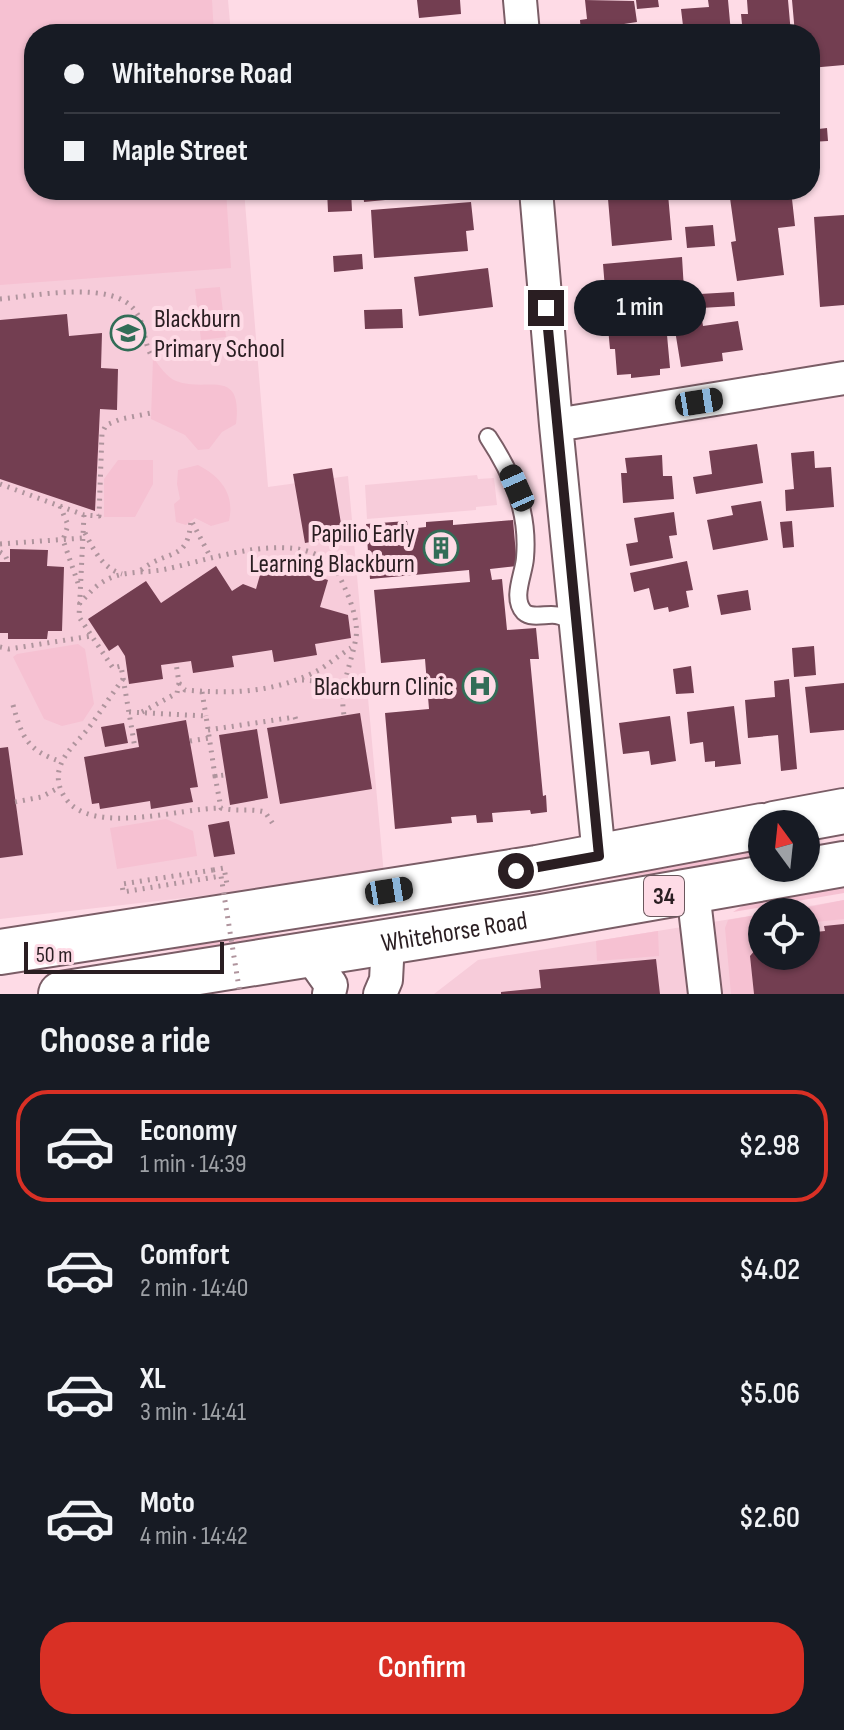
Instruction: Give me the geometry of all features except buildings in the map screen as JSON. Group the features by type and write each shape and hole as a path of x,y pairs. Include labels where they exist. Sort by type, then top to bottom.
{"main road":[{"path":"820,815 844,811"},
{"name":"Whitehorse Road","path":"0,952 537,868 748,829"},
{"name":"Whitehorse Road","path":"61,994 542,917 844,864"},
{"path":"537,868 521,893 542,917"},
{"path":"336,899 382,916 388,942"}],"street":[{"path":"520,0 522,24"},
{"path":"537,200 599,856"},
{"path":"556,425 844,378"},
{"path":"693,891 705,994"},
{"path":"380,994 386,980 388,942"},
{"path":"309,954 331,985 329,994"}],"lane":[{"path":"488,437 517,488 525,537 525,558 519,585 519,601 523,611 530,615 561,616 576,625"}],"path":[{"path":"0,299 110,293 135,310 143,324 148,350 153,358"},
{"path":"0,484 84,515 99,516 102,433 106,425 151,413"},
{"path":"60,506 68,525 63,540 80,591"},
{"path":"84,515 79,617 113,668 121,666 135,748"},
{"path":"140,571 153,561 183,550 190,539 191,520 211,558"},
{"path":"83,530 102,562 112,571 123,574"},
{"path":"0,544 83,538"},
{"path":"79,604 102,583 123,574 162,570 211,558 285,547 307,550 324,558 337,572 350,602 356,635 342,699 344,715"},
{"path":"0,552 8,562"},
{"path":"0,647 9,649 91,636"},
{"path":"179,683 185,690 245,693 297,680 318,671 353,647"},
{"path":"142,712 177,693 176,663"},
{"path":"123,679 62,762 58,779 72,807 83,814 100,817 221,808 231,811 257,810 265,812 273,824"},
{"path":"297,680 322,684 336,690 342,699"},
{"path":"202,692 221,808"},
{"path":"13,705 22,736 35,750 62,762"},
{"path":"129,712 206,716"},
{"path":"208,730 295,717 297,723"},
{"path":"190,741 209,738"},
{"path":"215,776 225,775"},
{"path":"15,802 41,797 60,787"},
{"path":"226,881 224,868 122,884 123,892 221,876 240,994"}],"shaded area":[{"name":"Blackburn Primary School","path":"0,0 228,0 230,24 24,24 24,200 245,200 268,487 348,476 384,875 0,919"},
{"path":"0,0 212,0 213,24 24,24 24,200 227,200 231,268 0,285"},
{"path":"220,287 226,337 201,340 195,289"},
{"path":"153,358 176,381 220,385 234,394 236,424 222,432 209,449 198,450 185,435 151,419"},
{"path":"118,460 153,460 153,484 135,517 104,517 104,479"},
{"path":"198,465 224,487 230,503 229,521 211,526 195,518 186,525 176,522 174,504 180,499 178,470"},
{"path":"477,475 478,479 494,478 497,505 476,507 476,510 367,519 365,485"},
{"path":"78,644 85,649 94,704 83,721 62,726 44,719 13,657"},
{"path":"166,819 193,831 197,856 117,869 110,828"},
{"path":"748,850 748,862 544,887"},
{"path":"844,885 844,893 815,898 774,898"},
{"path":"844,900 844,994 434,994 478,960 748,916 748,970 820,970 820,904"},
{"path":"844,900 844,919 820,922 820,905"},
{"path":"747,903 748,909 733,912"},
{"path":"748,916 748,970 751,970 754,994 731,994 725,928 728,920"},
{"path":"362,924 200,953 162,948 0,974 0,969 240,936 279,935"},
{"path":"658,931 659,956 597,961 596,941"}],"place":[{"name":"Blackburn Primary School","path":"128,333"},
{"name":"Papilio Early Learning Blackburn","path":"441,548"},
{"name":"Blackburn Clinic","path":"480,686"}],"route":[{"path":"516,871 599,856 546,308"}]}
